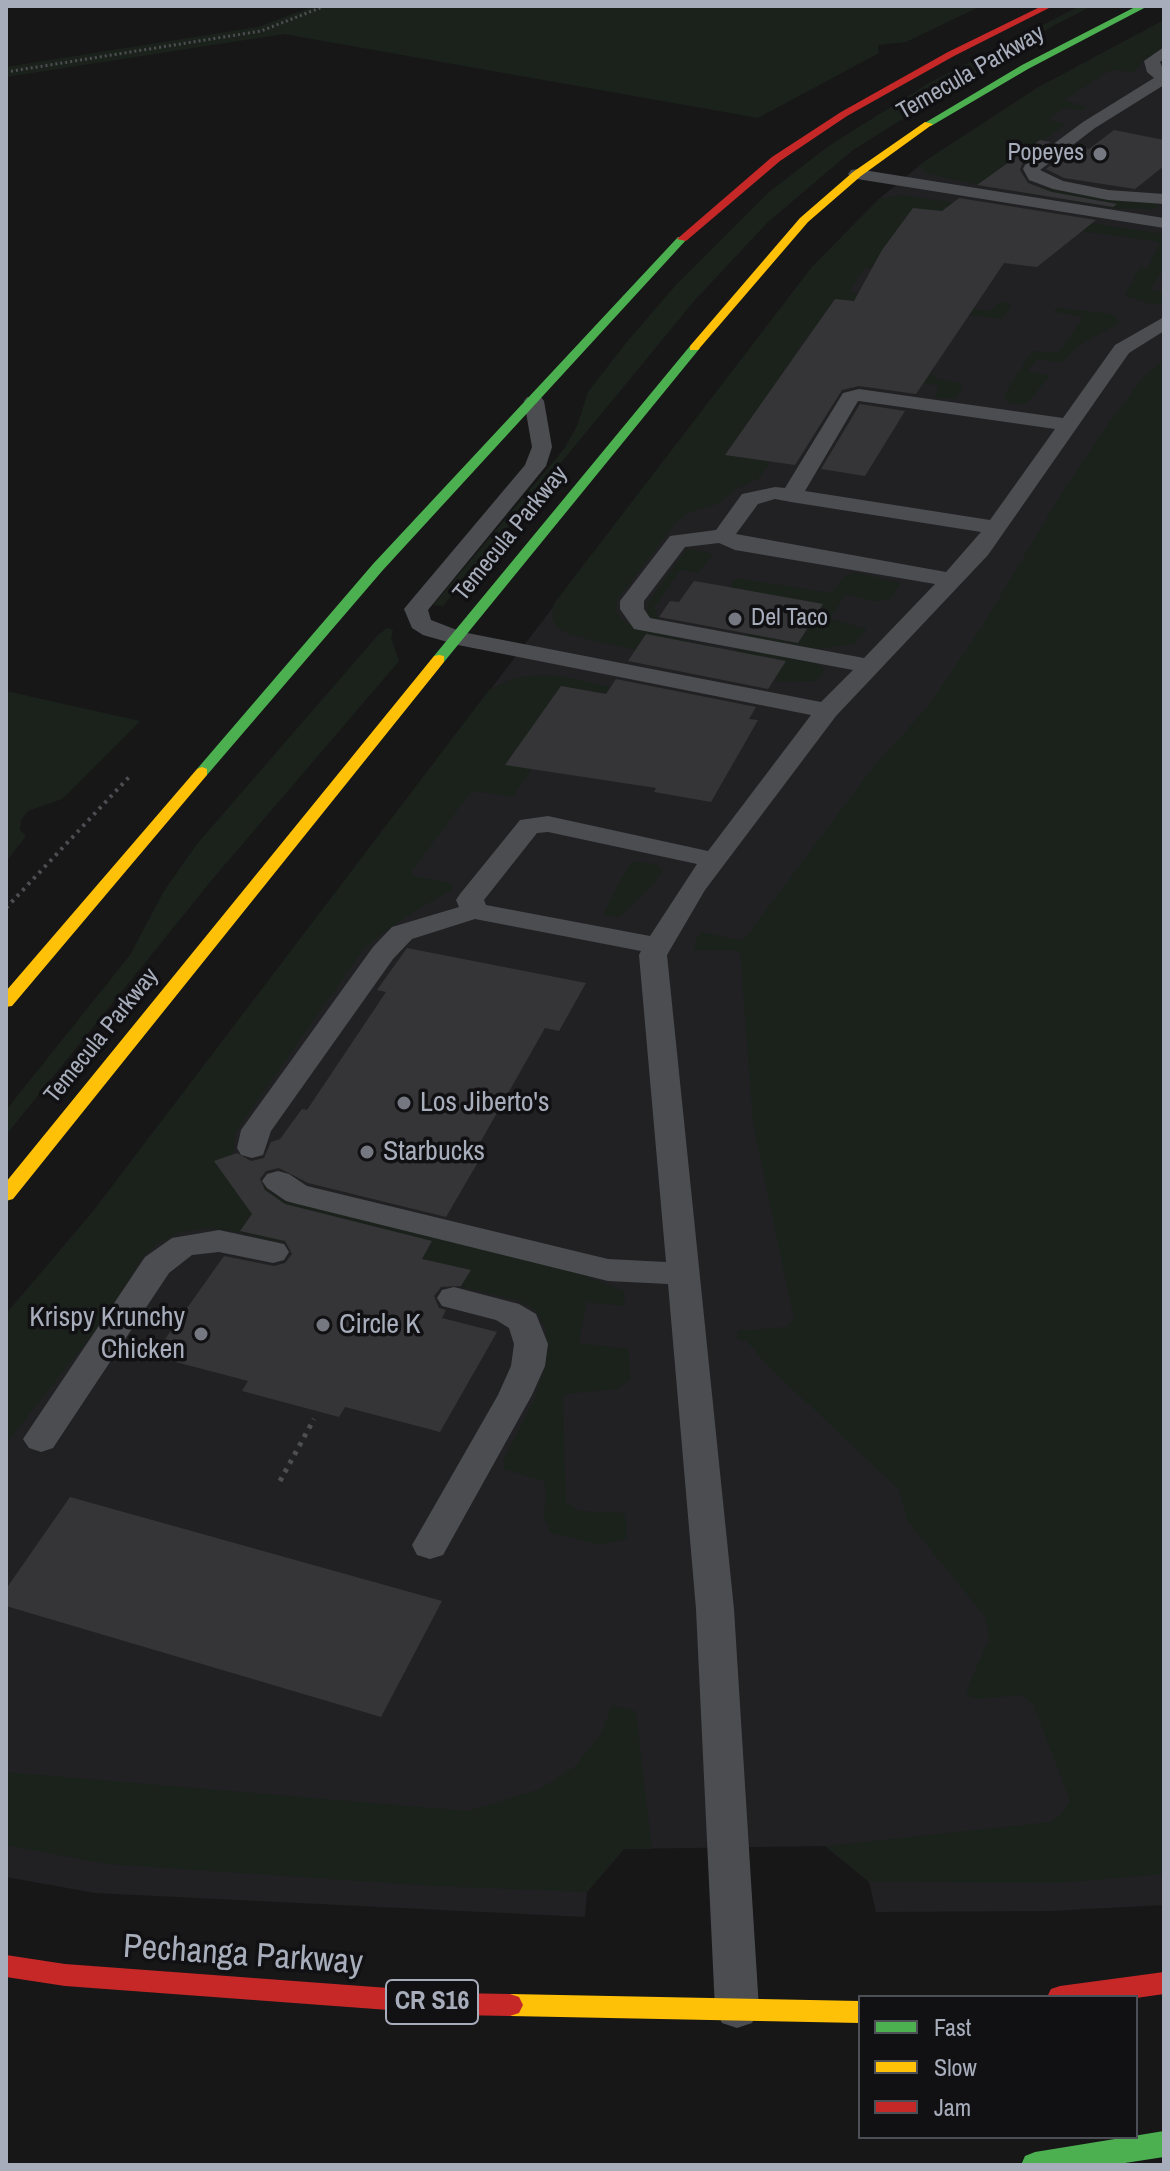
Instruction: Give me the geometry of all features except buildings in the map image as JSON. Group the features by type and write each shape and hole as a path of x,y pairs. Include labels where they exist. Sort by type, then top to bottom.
{"main road":[{"name":"Temecula Parkway","path":"6,1002 378,567 670,250 776,159 844,114 937,61 1049,6"},
{"name":"Temecula Parkway","path":"6,1195 458,638 804,220 857,174 938,118 1025,67 1144,6"},
{"name":"Pechanga Parkway","path":"6,1966 65,1975 456,2004 858,2012"},
{"path":"1075,1995 1164,1983"},
{"path":"1035,2165 1164,2144"}],"lane":[{"path":"1164,52 1152,61 1155,72 1164,78"},
{"path":"1164,78 1089,125 1031,169 1035,176 1096,193 1164,199"},
{"path":"857,174 1164,223"},
{"path":"737,2009 715,1609 653,955 714,860 827,711 952,580 996,528 1122,349 1156,317"},
{"path":"791,496 850,397 859,395 1068,425"},
{"path":"534,401 542,447 535,466 416,609 420,623 431,630 458,638 827,711"},
{"path":"723,536 750,499 775,493 996,528"},
{"path":"870,666 642,624 632,609 632,601 678,541 723,536 735,543 952,580"},
{"path":"474,911 470,900 529,826 548,824 714,860"},
{"path":"252,1148 256,1130 383,953 402,933 474,911 658,946"},
{"path":"278,1181 297,1194 608,1270 682,1274"},
{"path":"41,1439 157,1265 183,1246 219,1241 273,1252"},
{"path":"430,1545 515,1395 528,1366 531,1344 524,1322 507,1312 454,1298"}],"path":[{"path":"6,72 261,31 325,6"},
{"path":"280,1481 314,1419"}],"shaded area":[{"path":"314,6 981,6 906,42 878,45 879,53 758,118 284,34 6,77 6,67 258,27"},
{"path":"1080,6 1092,6 1051,27 853,150 768,222 695,300 443,606 433,605 564,449 577,426 588,392 626,343 675,286 769,192 830,145 929,83"},
{"path":"1164,20 1164,1905 1050,1911 876,1912 869,1882 825,1846 624,1849 587,1892 585,1917 95,1893 6,1877 6,1314 91,1214 812,267 879,199 925,161 1037,88"},
{"path":"1164,20 1162,48 1143,61 1134,72 1111,70 1065,100 1087,107 1081,110 1065,108 1048,120 1066,124 1016,160 1023,183 1074,194 1159,204 1157,209 1118,209 971,183 928,174 918,166 1037,88"},
{"path":"902,195 1164,234 1164,269 1151,289 1164,293 1164,304 1151,304 1125,296 1139,268 1147,269 1160,242 913,208 878,256 877,266 864,269 849,292 989,311 999,302 1008,302 1011,306 1002,319 835,299 795,354 933,373 932,376 938,379 960,383 963,387 955,399 935,398 939,388 936,385 825,369 726,454 771,462 758,479 738,488 720,503 688,513 677,522 617,600 616,610 621,619 633,627 734,652 738,648 812,662 823,667 824,672 817,681 780,682 595,641 568,634 555,626 552,617 554,604 812,267 879,199"},
{"path":"1059,308 1114,315 1120,322 1077,347 1061,363 1037,359 1028,372 1051,375 1028,402 1018,405 1007,402 1004,398 1007,390 1032,351 1058,353 1083,317 1053,310"},
{"path":"1164,359 1164,1874 1060,1883 870,1882 825,1846 1051,1822 1061,1815 1070,1801 1033,1704 1021,1695 979,1699 971,1697 966,1691 989,1639 985,1617 908,1522 898,1489 771,1369 747,1342 737,1339 737,1331 786,1327 794,1320 753,1124 740,951 694,950 697,936 702,932 738,940 746,937 874,766 929,705 981,628 1061,494 1103,431 1144,376"},
{"path":"687,548 713,554 699,573 681,570 654,608 659,617 655,622 647,614 647,604"},
{"path":"855,572 901,583 890,600 873,601 846,594 830,619 867,629 854,644 819,649 744,637 748,634 798,643 823,605 729,587 736,578 832,593 843,577"},
{"path":"387,628 393,630 391,638 399,661 211,881 6,1135 6,1110 130,955 164,891 197,844"},
{"path":"559,676 759,718 561,686 506,764 532,769 513,797 474,791 411,872 418,877 452,883 453,889 405,917 365,947 235,1133 238,1194 264,1186 283,1200 578,1273 624,1291 625,1306 587,1302 579,1343 629,1349 630,1380 618,1389 563,1394 566,1503 581,1511 624,1513 626,1539 601,1545 551,1533 544,1518 546,1488 543,1481 504,1469 503,1460 535,1398 546,1363 545,1328 535,1310 518,1300 461,1287 470,1270 291,1227 280,1242 206,1228 182,1232 161,1241 143,1257 100,1325 6,1444 6,1314 91,1214 489,690 514,678"},
{"path":"6,691 140,721 62,799 28,811 21,820 20,830 26,836 6,862"},
{"path":"631,863 655,864 663,870 655,883 620,917 608,916 604,913 616,888"},
{"path":"612,1705 636,1711 652,1849 624,1849 587,1892 432,1886 106,1864 6,1845 6,1772 468,1811 540,1789 574,1767 601,1734"}],"traffic: fast":[{"path":"928,124 1025,67 1144,6"},
{"path":"202,772 378,567 682,239"},
{"path":"439,659 694,348"},
{"path":"1035,2165 1164,2144"}],"traffic: slow":[{"path":"694,348 804,220 857,174 928,124"},
{"path":"6,1195 439,659"},
{"path":"6,1002 202,772"},
{"path":"510,2005 858,2012"}],"traffic: jam":[{"path":"682,239 776,159 844,114 951,54 1049,6"},
{"path":"6,1966 65,1975 456,2004 510,2005"},
{"path":"1075,1995 1164,1983"}],"place":[{"name":"Popeyes","path":"1100,154"},
{"name":"Del Taco","path":"735,619"},
{"name":"Los Jiberto's","path":"404,1103"},
{"name":"Starbucks","path":"367,1152"},
{"name":"Circle K","path":"323,1325"},
{"name":"Krispy Krunchy Chicken","path":"201,1334"}]}
